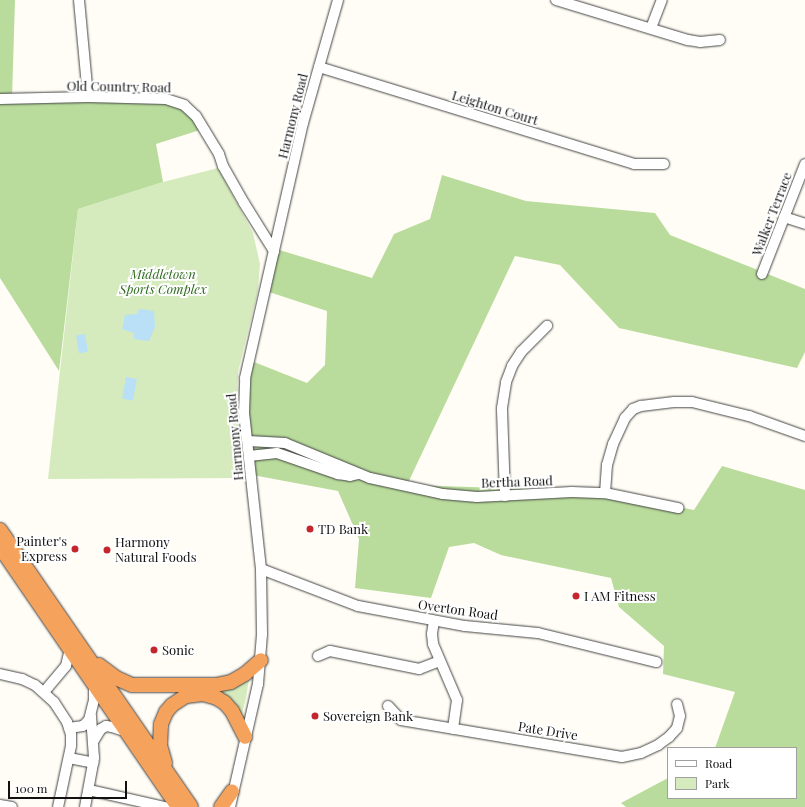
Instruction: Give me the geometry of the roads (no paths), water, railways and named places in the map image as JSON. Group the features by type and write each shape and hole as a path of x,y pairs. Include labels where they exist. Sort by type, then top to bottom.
{"highway":[{"path":"0,530 168,773 188,807"},
{"path":"0,547 127,732 188,807"},
{"path":"86,654 116,678 132,685 142,686 223,685 245,674 261,660"},
{"path":"168,773 160,745 161,724 166,712 186,696 203,694 217,698 225,703 232,711 245,737"},
{"path":"221,807 232,791"}],"street":[{"path":"79,0 88,97"},
{"name":"Harmony Road","path":"230,807 232,791 258,684 261,660 263,606 261,569 244,413 245,378 248,355 274,251 303,123 338,0"},
{"path":"556,0 694,41 720,40"},
{"path":"651,28 662,0"},
{"name":"Leighton Court","path":"319,67 634,164 664,164"},
{"name":"Old Country Road","path":"0,99 88,97 166,99 178,102 190,110 219,154 230,178 274,251"},
{"name":"Walker Terrace","path":"762,274 805,164"},
{"path":"784,217 805,224"},
{"path":"505,496 502,408 506,382 512,366 521,352 547,326"},
{"path":"605,493 607,465 613,444 625,418 633,409 641,406 674,402 692,402 749,416 805,436"},
{"name":"Bertha Road","path":"248,441 285,443 370,478 443,494 477,497 572,492 605,493 678,508"},
{"name":"Bertha Road","path":"249,456 277,453 338,474 350,476 359,474"},
{"name":"Overton Road","path":"261,569 358,606 465,626 538,633 656,662"},
{"path":"434,621 432,634 433,644 457,700 453,729"},
{"path":"44,692 66,666 69,661 70,649"},
{"path":"318,656 330,652 419,669 440,661"},
{"path":"0,674 29,682 44,692 60,710 69,728 71,740 69,758 58,807"},
{"path":"85,807 94,763 94,740 91,716 94,700 94,684"},
{"name":"Pate Drive","path":"388,706 401,720 622,757 641,753 658,745 669,737 677,728 680,716 677,704"},
{"path":"69,728 85,724 91,716"},
{"path":"94,740 101,729 106,726 127,732"},
{"path":"69,758 94,763"},
{"path":"89,790 165,807"},
{"path":"0,804 12,807"}],"water":[{"path":"139,309 154,311 155,327 149,341 134,339 134,333 122,329 125,315 137,314"},
{"path":"85,334 88,352 79,353 76,335"},
{"path":"126,377 137,379 133,401 122,399"}],"place":[{"name":"TD Bank","path":"310,529"},
{"name":"Painter's Express","path":"75,549"},
{"name":"Harmony Natural Foods","path":"107,550"},
{"name":"I AM Fitness","path":"576,596"},
{"name":"Sonic","path":"154,650"},
{"name":"Sovereign Bank","path":"315,716"}],"park label":[{"name":"Middletown Sports Complex","path":"163,282"}]}
